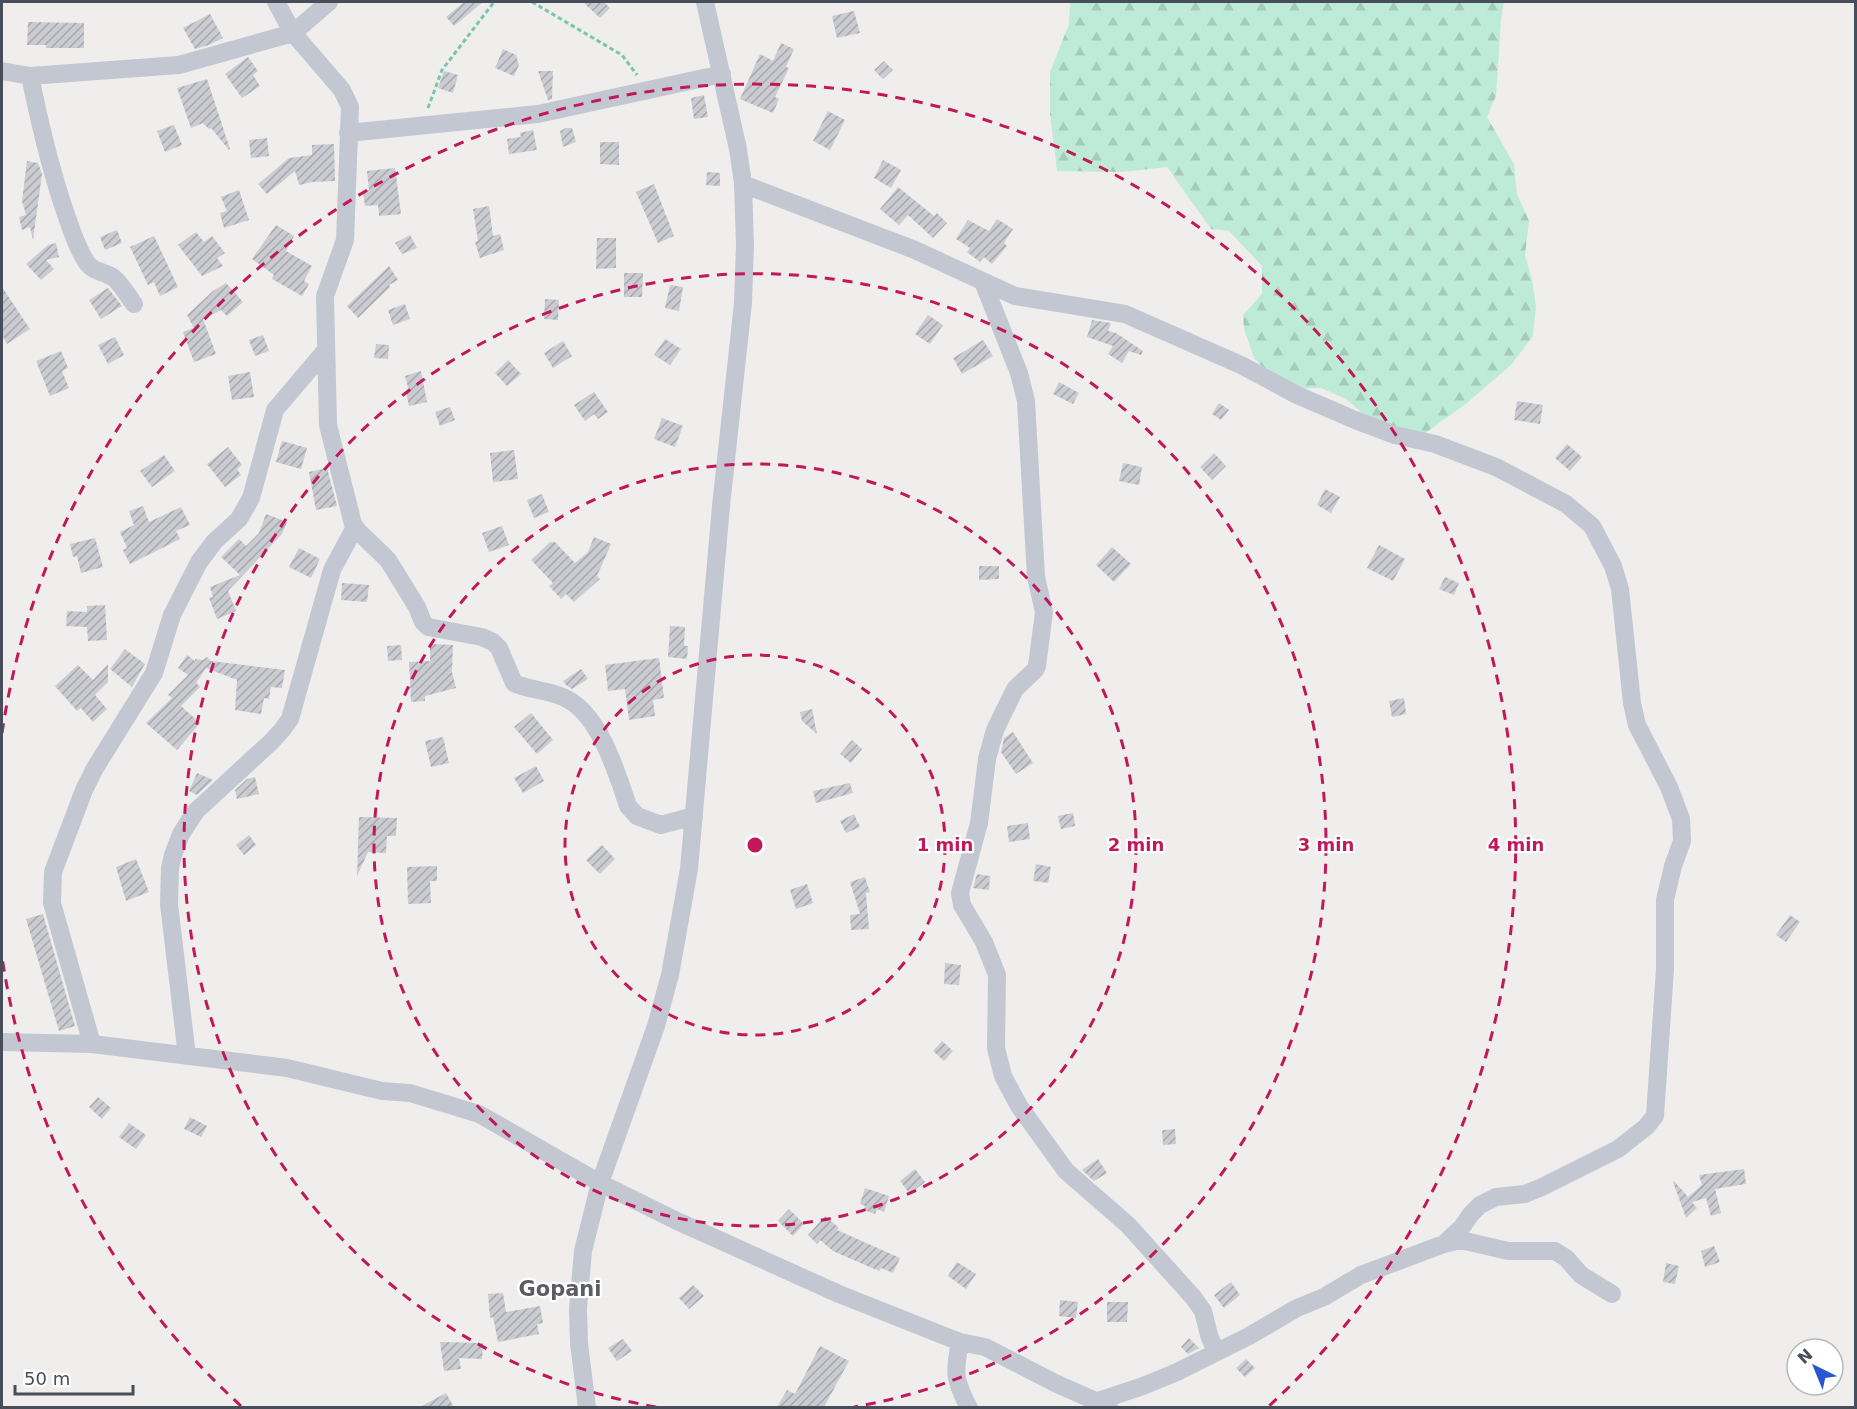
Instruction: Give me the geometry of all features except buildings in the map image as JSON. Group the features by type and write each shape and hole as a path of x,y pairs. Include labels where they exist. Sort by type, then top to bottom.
{"street":[{"path":"276,2 293,33 346,95 350,107 345,240 325,296 325,351 328,424 355,527 388,560 428,627 487,639 499,648 514,683 560,695 576,704 606,744 628,806 633,813 661,825 694,816"},
{"path":"2,71 30,76 178,65 293,33 329,2"},
{"path":"587,1407 579,1343 582,1251 600,1183 656,1026 670,975 689,868 721,506 742,303 746,246 743,184 738,149 705,2"},
{"path":"348,132 538,114 722,75"},
{"path":"30,76 45,149 58,196 79,247 89,266 115,279 134,304"},
{"path":"743,184 915,250 1015,296 1125,314 1241,365 1297,395 1355,420 1395,435 1435,444 1496,467 1566,504 1592,526 1613,566 1620,589 1632,703 1637,725 1669,787 1681,819 1682,841 1665,900 1664,979 1655,1116 1646,1127 1618,1149 1525,1194 1496,1197 1480,1205 1444,1244"},
{"path":"983,282 1019,374 1026,402 1036,577 1044,612 1037,666 1016,689 995,730 987,759 979,824 960,899 965,912 992,958 997,975 996,1048 1003,1076 1019,1106 1066,1172 1128,1225 1193,1297 1203,1311 1216,1352"},
{"path":"92,1044 52,903 53,872 84,790 95,768 154,673 172,615 199,562 214,542 239,519 251,498 274,410 325,351"},
{"path":"187,1056 169,904 170,868 173,855 196,811 272,742 290,718 332,570 355,527"},
{"path":"2,1041 92,1044 299,1070 382,1090 410,1094 470,1111 493,1120 600,1183 677,1221 839,1294 960,1342 985,1347 1055,1383 1104,1404 1216,1352 1361,1275 1444,1244 1461,1240 1508,1251 1555,1251 1566,1258 1581,1275 1612,1294"},
{"path":"960,1342 956,1363 956,1382 969,1407"}],"path":[{"path":"421,126 442,70 494,2"},
{"path":"532,2 622,55 650,90"}],"green space":[{"path":"1070,2 1504,2 1496,96 1487,117 1514,164 1517,194 1529,221 1525,255 1536,306 1533,336 1511,365 1467,403 1420,437 1364,415 1346,399 1321,388 1296,389 1274,379 1254,358 1244,329 1243,315 1262,294 1262,266 1229,231 1211,229 1167,167 1122,172 1057,171 1050,114 1050,72 1069,24"}],"district":[{"name":"Gopani","path":"560,1289"}]}
